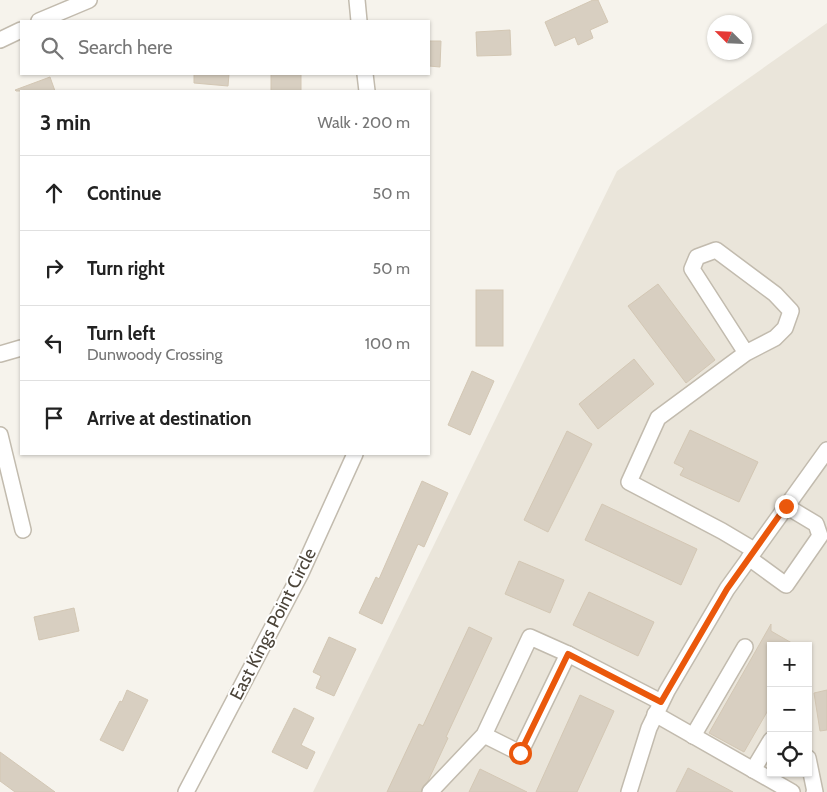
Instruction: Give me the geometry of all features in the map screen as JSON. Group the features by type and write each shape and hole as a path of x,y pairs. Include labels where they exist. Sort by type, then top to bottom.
{"street":[{"path":"42,20 89,0"},
{"path":"357,0 359,20"},
{"path":"0,40 20,30"},
{"path":"365,75 366,90"},
{"path":"746,353 692,268 697,258 716,250 775,294 792,311 786,328 775,338 746,353 658,418 629,482 722,531 752,554 786,585 820,536 816,524 786,506"},
{"path":"0,354 20,348"},
{"path":"0,435 23,530"},
{"path":"629,792 638,760 658,708 727,589 827,450"},
{"name":"East Kings Point Circle","path":"186,792 301,573 355,455"},
{"path":"430,792 484,734 530,637 568,654 658,708 693,736 792,792"},
{"path":"693,736 745,647"},
{"path":"484,734 520,753 568,654"},
{"path":"753,770 767,747"},
{"path":"812,777 814,792"}],"shaded area":[{"path":"827,23 827,792 313,792 617,171"}],"building":[{"path":"593,0 598,0 608,22 590,30 593,38 578,45 575,37 555,46 545,22"},
{"path":"510,30 511,55 477,56 476,32"},
{"path":"430,41 441,41 440,67 430,66"},
{"path":"194,75 229,75 228,86 194,83"},
{"path":"271,75 301,75 301,90 271,90"},
{"path":"50,77 55,90 16,91"},
{"path":"658,284 715,360 686,383 628,306"},
{"path":"476,290 503,290 503,346 476,346"},
{"path":"634,359 654,384 598,429 579,404"},
{"path":"472,371 494,381 470,435 448,425"},
{"path":"690,430 758,462 739,502 680,475 684,468 674,463"},
{"path":"567,431 592,444 548,532 524,520"},
{"path":"422,481 448,493 424,547 418,544 382,624 359,613 376,577 379,579"},
{"path":"602,504 697,549 681,585 585,540"},
{"path":"519,561 564,580 550,613 505,594"},
{"path":"589,592 654,622 638,656 573,625"},
{"path":"74,608 79,631 39,640 34,617"},
{"path":"771,624 771,631 790,642 767,642 767,712 744,752 709,733"},
{"path":"469,627 492,638 446,737 448,738 428,781 423,786 421,792 387,792 419,724 423,726"},
{"path":"329,637 356,649 334,696 316,688 321,676 313,672"},
{"path":"127,690 148,700 123,751 100,740"},
{"path":"827,690 827,730 820,731 814,693"},
{"path":"580,695 614,711 577,792 536,792"},
{"path":"294,708 314,718 301,745 315,752 307,769 272,752"},
{"path":"0,752 55,792 15,792 0,781"},
{"path":"688,768 733,792 676,792"},
{"path":"480,769 527,792 469,792"}],"route":[{"path":"520,753 568,654 661,702 727,589 786,506"}]}
